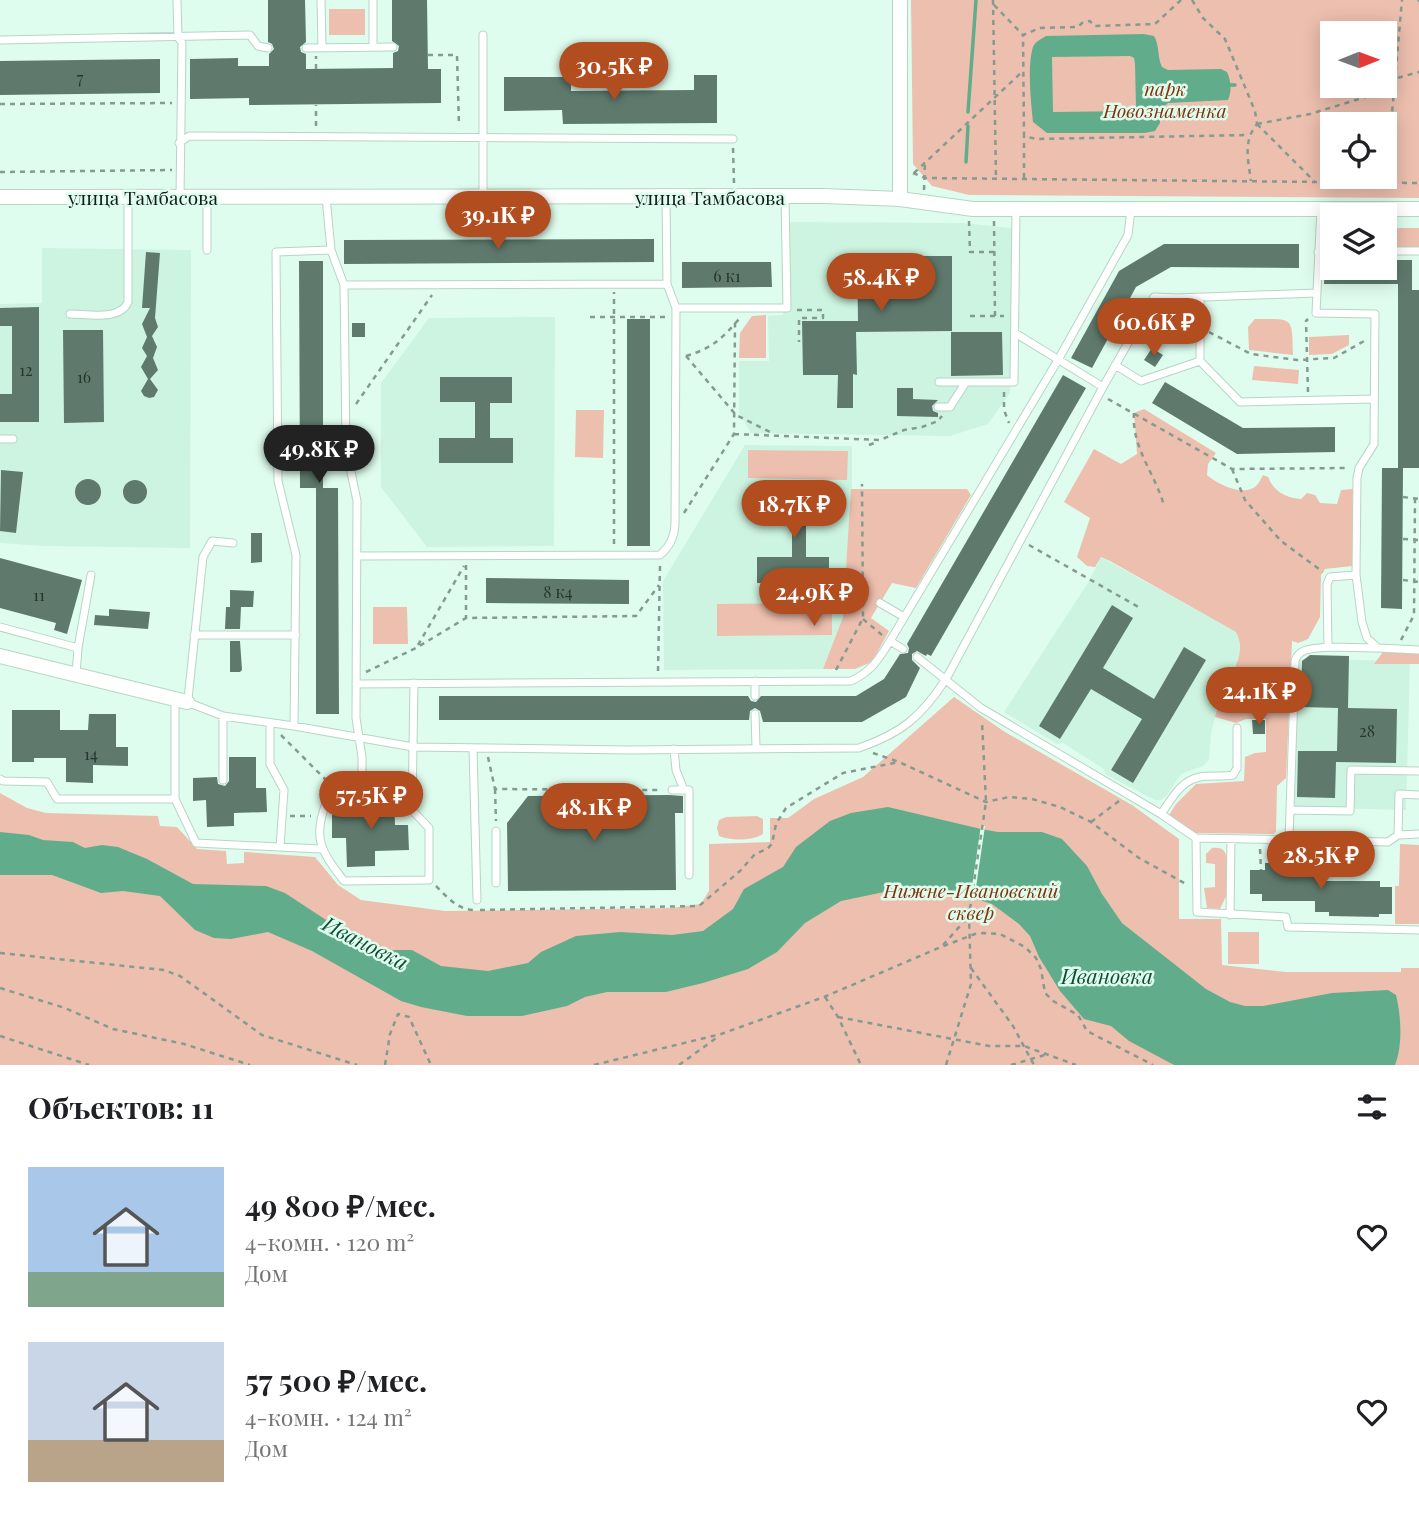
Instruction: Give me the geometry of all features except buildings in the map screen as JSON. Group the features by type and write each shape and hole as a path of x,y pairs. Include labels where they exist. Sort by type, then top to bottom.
{"street":[{"path":"900,0 900,199"},
{"name":"улица Тамбасова","path":"0,197 785,197 900,199 973,209 1320,209"},
{"name":"улица Тамбасова","path":"1397,209 1419,209"},
{"path":"0,656 183,700"}],"lane":[{"path":"177,0 178,37 182,43 180,197"},
{"path":"321,0 321,48"},
{"path":"373,0 373,47"},
{"path":"0,40 250,35 258,46 268,48"},
{"path":"483,36 483,197"},
{"path":"306,48 393,47"},
{"path":"179,143 189,136 316,135 733,139"},
{"path":"70,314 117,314 125,309 128,303 128,197"},
{"path":"207,197 207,250"},
{"path":"326,197 331,250 344,285 346,448 357,501 356,718 362,785 357,796 348,802 325,806 320,849 344,881 429,880 429,828 412,810 414,683"},
{"path":"357,556 466,560 660,555 668,547 674,536 675,524 676,309 667,284 666,197"},
{"path":"676,309 787,308 785,197"},
{"path":"939,382 1014,382 1016,209"},
{"path":"356,680 414,683 851,681 865,674 876,664 1058,360 1128,235 1131,209"},
{"path":"1320,223 1316,313 1375,314 1374,444 1359,468 1356,575 1362,622 1367,638 1378,648"},
{"path":"294,726 296,555 278,481 276,252 331,250"},
{"path":"1397,251 1419,251"},
{"path":"344,285 667,284"},
{"path":"183,700 223,716 413,747 859,748 889,738 924,710 946,679 1154,297 1316,293"},
{"path":"1200,297 1200,361 1240,402 1374,399"},
{"path":"1014,333 1101,390"},
{"path":"1115,365 1141,381 1200,361"},
{"path":"938,407 950,407 966,382"},
{"path":"0,439 13,439"},
{"path":"233,543 212,541 203,557 183,700 175,799 195,843 320,849"},
{"path":"76,674 91,575"},
{"path":"1328,648 1327,584 1330,578 1356,575"},
{"path":"880,603 904,617"},
{"path":"0,627 78,648"},
{"path":"194,635 296,635"},
{"path":"890,641 903,649"},
{"path":"1289,840 1297,655 1303,650 1328,648 1419,650"},
{"path":"917,657 981,708 1161,814 1196,838 1388,842 1398,835 1419,834"},
{"path":"755,681 755,696"},
{"path":"755,714 756,747"},
{"path":"223,716 223,780"},
{"path":"270,723 270,764 284,790 280,847"},
{"path":"1161,814 1187,782 1203,776 1233,775 1237,768 1237,728"},
{"path":"473,749 477,900"},
{"path":"674,749 676,770 684,790"},
{"path":"1290,810 1350,811 1351,770 1419,771"},
{"path":"0,779 3,782 47,782 57,799 175,799"},
{"path":"672,790 689,790 690,875"},
{"path":"1398,835 1399,794 1419,795"},
{"path":"496,831 496,883"},
{"path":"1196,838 1197,912 1286,917 1288,928 1419,930"},
{"path":"1230,915 1231,839"}],"path":[{"path":"1023,35 1040,29 1078,27 1083,22 1090,21 1094,26 1154,24 1181,0"},
{"path":"1192,0 1203,18 1225,39 1255,111 1257,124 1315,182"},
{"path":"1402,0 1397,78 1419,72"},
{"path":"993,2 1023,35 1024,179"},
{"path":"993,2 996,179"},
{"path":"428,55 457,55 459,137"},
{"path":"914,173 1023,71"},
{"path":"1251,181 1248,135 1257,124 1310,114 1360,98"},
{"path":"0,104 182,103"},
{"path":"316,105 316,135"},
{"path":"1024,136 1036,139 1248,135"},
{"path":"733,139 734,186"},
{"path":"923,194 925,162"},
{"path":"0,172 180,169"},
{"path":"906,172 925,178 1320,182"},
{"path":"1397,183 1419,183"},
{"path":"969,220 970,252 994,251"},
{"path":"994,221 995,316"},
{"path":"345,418 440,284"},
{"path":"614,284 614,555"},
{"path":"676,359 705,351 725,335 748,308"},
{"path":"793,310 823,310 823,318 799,318 799,342"},
{"path":"1308,400 1306,321 1316,313"},
{"path":"970,316 1015,316"},
{"path":"590,317 676,318"},
{"path":"1200,322 1208,332 1251,354 1286,359 1334,358 1375,335"},
{"path":"675,524 688,508 734,434 736,323"},
{"path":"686,356 736,415 777,436"},
{"path":"1005,382 1004,410 1014,435"},
{"path":"1101,390 1134,413 1232,470 1359,468"},
{"path":"869,445 904,430 938,421 950,407"},
{"path":"1134,413 1135,435 1160,489 1164,506"},
{"path":"734,434 880,440"},
{"path":"1232,470 1245,500 1281,541 1330,578"},
{"path":"831,681 863,618 862,484"},
{"path":"1396,649 1414,615 1417,499 1403,497"},
{"path":"1403,539 1417,540"},
{"path":"1020,540 1142,610"},
{"path":"658,682 660,555"},
{"path":"466,560 466,618"},
{"path":"416,648 466,560"},
{"path":"1403,580 1419,582"},
{"path":"356,680 466,618 636,616 659,585"},
{"path":"863,618 890,641"},
{"path":"946,1065 968,998 971,968 969,915 986,810 981,708"},
{"path":"270,723 348,802"},
{"path":"859,748 899,762 986,802 1009,797 1032,799 1060,807 1091,822 1139,858 1196,889"},
{"path":"436,886 454,903 465,909 699,906 755,855 772,844 776,824 786,808 843,774 899,762"},
{"path":"489,767 495,789 496,831"},
{"path":"495,789 672,790"},
{"path":"1091,822 1129,795"},
{"path":"282,816 322,816"},
{"path":"1260,840 1261,870"},
{"path":"941,947 969,915"},
{"path":"594,1065 721,1034 824,997 941,947 984,933 1000,934 1025,947 1036,958 1041,969 1045,993 1078,1015 1087,1031 1153,1065"},
{"path":"0,953 163,970 180,976 262,1035 357,1065"},
{"path":"971,968 1013,1027 1034,1065"},
{"path":"0,988 65,1008 113,1028 184,1044 250,1065"},
{"path":"824,997 838,1017 861,1065"},
{"path":"385,1065 390,1034 398,1014 409,1017 431,1065"},
{"path":"838,1017 989,1046 1024,1046 1076,1065"},
{"path":"679,1065 721,1034"},
{"path":"0,1036 89,1065"},
{"path":"1011,1065 1048,1054"}],"shaded area":[{"path":"783,222 963,223 1012,228 1010,393 988,424 950,436 751,433 739,412 739,361 769,361 768,316 783,315"},
{"path":"42,248 191,250 190,548 0,543 0,304 42,303"},
{"path":"555,317 554,546 427,547 381,487 381,383 429,318"},
{"path":"745,445 852,446 843,617 823,669 664,670 663,581"},
{"path":"1101,557 1236,632 1239,638 1240,657 1221,696 1211,733 1209,760 1203,766 1181,774 1161,800 1155,800 1105,774 1104,769 1063,743 1057,744 1004,712 1089,581"},
{"path":"1293,659 1410,661 1406,810 1290,807"}],"green space":[{"name":"парк Новознаменка","path":"911,0 1419,0 1419,198 969,195 932,186 913,164"},
{"path":"329,9 365,9 365,35 329,35"},
{"path":"1397,228 1419,228 1419,247 1397,248"},
{"path":"766,315 766,358 739,358 740,333 752,316"},
{"path":"1255,319 1288,322 1291,326 1293,355 1249,350 1248,327"},
{"path":"1349,335 1349,345 1332,354 1309,355 1309,337"},
{"path":"1254,366 1299,370 1298,384 1252,380"},
{"path":"1144,409 1216,453 1208,464 1207,475 1224,486 1239,490 1252,489 1263,475 1268,477 1280,493 1301,499 1307,493 1315,495 1320,503 1337,504 1341,490 1353,489 1352,566 1325,569 1321,575 1320,617 1308,639 1298,643 1292,641 1286,778 1277,786 1276,832 1273,834 1193,833 1168,817 1176,804 1196,784 1244,781 1245,757 1266,752 1266,719 1246,719 1236,723 1215,717 1221,695 1239,657 1236,632 1110,561 1101,557 1095,567 1087,566 1077,557 1090,518 1064,502 1094,449 1121,464 1137,454 1134,413"},
{"path":"576,410 604,410 603,458 575,457"},
{"path":"748,450 848,451 847,480 748,478"},
{"path":"851,489 967,489 971,495 916,588 892,583 871,618 889,631 872,662 855,669 823,669 843,617"},
{"path":"832,603 832,635 717,636 717,604"},
{"path":"373,607 407,607 408,644 373,644"},
{"path":"1383,652 1419,652 1419,664 1374,664"},
{"name":"Нижне-Ивановский сквер","path":"954,697 1005,732 1132,805 1179,839 1179,919 1221,919 1222,965 1286,972 1401,972 1401,968 1419,968 1419,1065 0,1065 0,793 27,808 46,813 158,816 160,826 177,827 197,849 226,851 227,864 244,863 244,852 315,857 338,885 361,900 445,911 671,908 701,904 709,891 709,844 770,842 770,818 788,818 814,799 863,777"},
{"path":"757,816 763,819 763,834 741,840 719,836 719,820 726,817"},
{"path":"1400,844 1419,845 1419,924 1395,924 1395,886 1399,886"},
{"path":"1212,848 1222,849 1227,858 1227,894 1220,909 1207,908 1204,888 1215,887 1215,864 1206,863 1206,854"},
{"path":"1228,932 1259,932 1259,964 1228,964"}],"water":[{"path":"1046,36 1154,36 1162,67 1168,70 1221,69 1227,72 1230,90 1228,100 1168,103 1160,110 1160,123 1155,131 1145,133 1047,133 1033,122 1030,74 1033,47","holes":["1052,57 1134,58 1134,111 1053,112"]},
{"name":"Ивановка","path":"888,807 981,829 998,832 1042,832 1062,839 1087,866 1122,923 1206,989 1230,1002 1245,1006 1263,1006 1332,993 1388,990 1396,995 1400,1021 1395,1065 1174,1065 1129,1041 1111,1026 1084,1019 1060,991 1039,957 1030,936 1019,924 992,904 948,890 889,891 841,901 805,923 777,952 748,969 703,983 666,992 607,992 585,997 567,1006 522,1016 467,1016 401,1001 312,951 268,932 231,939 214,938 195,930 160,896 123,891 101,893 52,875 0,875 0,832 73,842 85,848 102,845 118,847 193,884 266,886 285,893 352,937 386,950 412,950 441,966 488,971 528,963 541,952 576,936 620,932 672,935 703,931 733,909 744,889 783,867 796,847 830,821 851,813"}],"pier":[{"path":"981,825 985,826 974,901 970,900"}],"waterway":[{"path":"968,112 976,0"},
{"path":"1230,85 1235,85"},
{"path":"966,162 968,126"}]}
